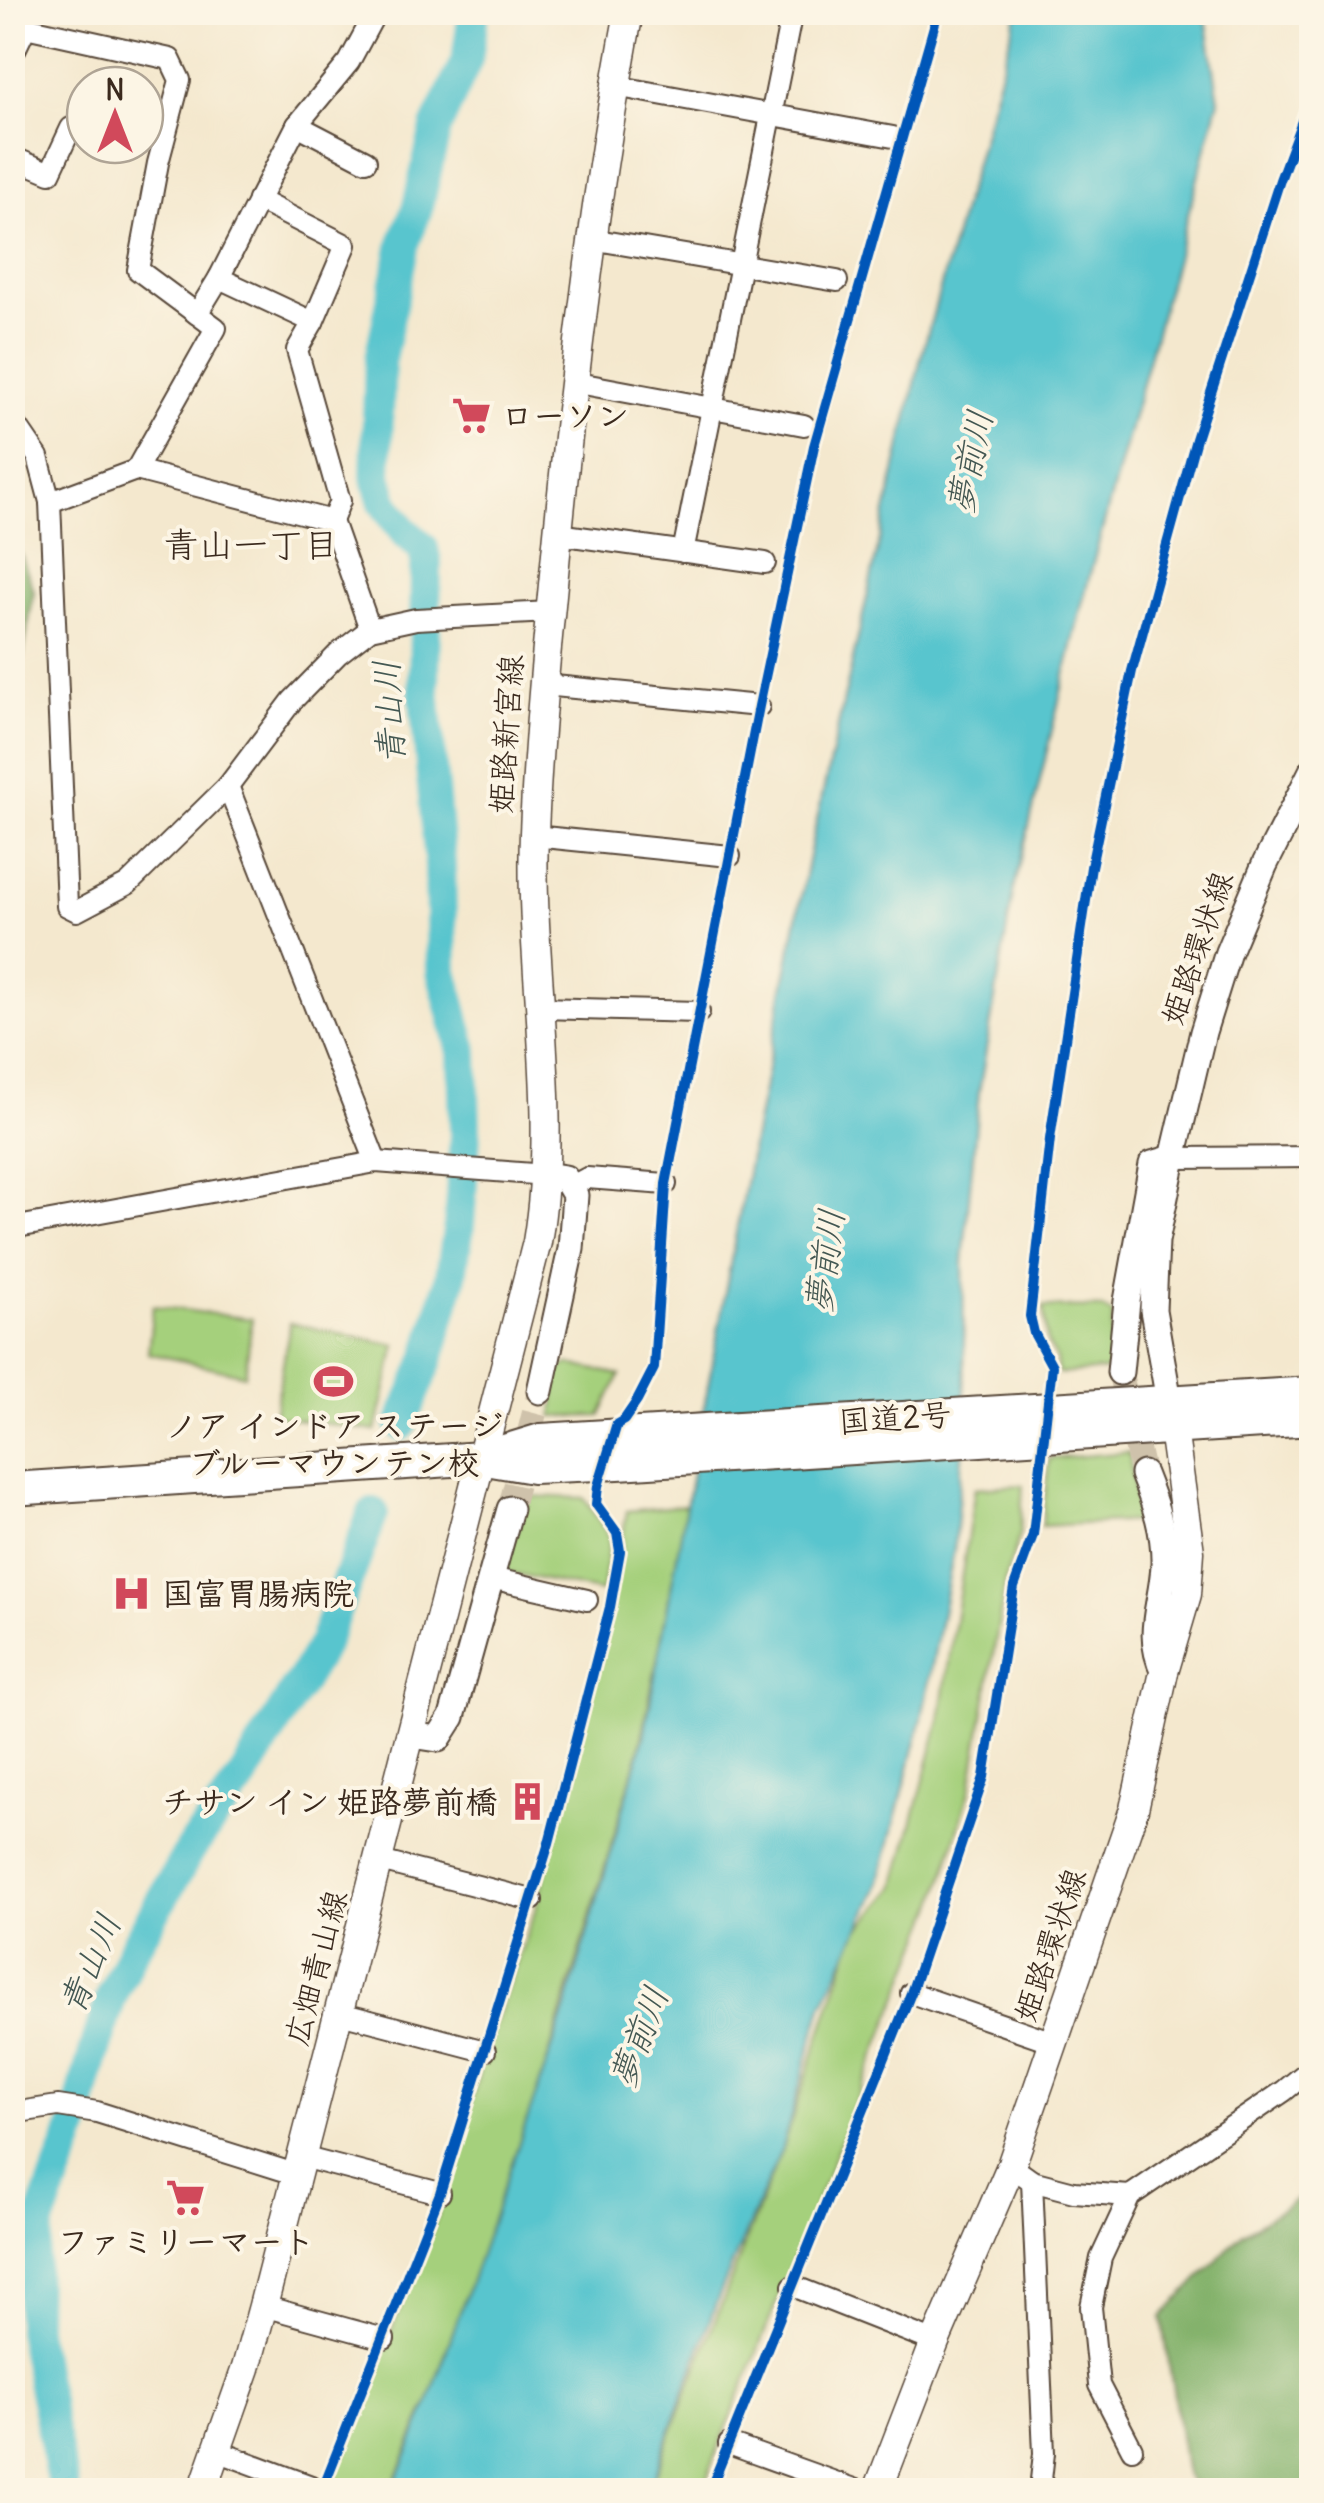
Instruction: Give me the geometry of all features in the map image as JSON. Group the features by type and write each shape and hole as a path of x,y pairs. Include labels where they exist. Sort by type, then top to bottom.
{"highway":[{"name":"国道2号","path":"1170,1415 1312,1394"},
{"name":"国道2号","path":"12,1489 482,1458 541,1440 620,1449 1170,1415 1312,1419"}],"main road":[{"name":"姫路新宮線","path":"482,1458 537,1242 559,1180 539,1008 534,836 550,612 574,382 591,238 629,12"},
{"name":"姫路環状線","path":"878,2490 934,2342 1022,2174 1053,2042 1134,1809 1164,1672 1187,1594 1190,1552 1170,1415"},
{"name":"広畑青山線","path":"203,2490 263,2306 482,1458"}],"street":[{"path":"197,314 220,278 297,125 349,62 376,12"},
{"path":"683,552 792,12"},
{"path":"12,56 19,25 52,22 170,60 180,80 158,163 138,270 216,328 136,470"},
{"path":"615,86 893,136"},
{"path":"297,125 366,160"},
{"path":"12,157 50,174 65,141"},
{"path":"258,200 346,246 297,350 340,501 332,521 370,629"},
{"path":"591,238 837,281"},
{"path":"220,278 313,322"},
{"path":"574,382 804,425"},
{"path":"12,419 38,457 50,502 67,906 77,911 128,884 228,786 292,701 338,654 370,629 426,619 550,612"},
{"path":"50,502 136,470 332,521"},
{"path":"558,534 765,563"},
{"path":"544,685 759,706"},
{"name":"姫路環状線","path":"1170,1415 1152,1310 1156,1241 1173,1158 1202,1032 1228,952 1264,864 1312,771"},
{"path":"228,786 376,1162"},
{"path":"534,836 730,856"},
{"path":"539,1008 699,1012"},
{"path":"1120,1372 1127,1301 1152,1164 1173,1158 1312,1158"},
{"path":"12,1228 376,1162 559,1180 587,1178 666,1184"},
{"path":"540,1392 570,1249 575,1195 559,1180"},
{"path":"1144,1474 1160,1519 1164,1564 1154,1652 1164,1672"},
{"path":"412,1735 438,1739 452,1716 510,1509"},
{"path":"491,1578 587,1600"},
{"path":"380,1861 532,1900"},
{"path":"911,1994 1053,2042"},
{"path":"340,2013 485,2051"},
{"path":"1132,2449 1099,2385 1091,2307 1101,2258 1130,2196 1312,2068"},
{"path":"12,2113 58,2106 97,2112 300,2166 440,2192"},
{"path":"1048,2490 1040,2480 1044,2452 1022,2174 1074,2192 1130,2196"},
{"path":"792,2286 934,2342"},
{"path":"263,2306 384,2339"},
{"path":"729,2444 857,2490"},
{"path":"217,2451 322,2490"}],"green space":[{"path":"13,534 34,591 17,690 13,694"},
{"name":"ノア インドア ステージ ブルーマウンテン校","path":"153,1306 252,1319 245,1375 148,1353"},
{"path":"1043,1307 1102,1308 1113,1314 1108,1370 1058,1374 1047,1342"},
{"name":"ノア インドア ステージ ブルーマウンテン校","path":"290,1323 396,1345 376,1431 274,1416"},
{"path":"568,1364 620,1375 600,1416 553,1417 557,1371"},
{"path":"1129,1452 1138,1521 1042,1526 1049,1459"},
{"path":"1023,1485 1020,1535 1007,1573 971,1787 937,1900 702,2490 649,2490 782,2148 854,1935 895,1888 940,1720 975,1488"},
{"path":"529,1496 584,1498 610,1537 602,1592 502,1571"},
{"path":"687,1505 640,1748 542,2079 429,2401 391,2490 327,2490 443,2201 485,2051 537,1905 610,1607 627,1511"},
{"path":"1311,2191 1311,2490 1197,2490 1186,2475 1162,2317 1242,2234"}],"water":[{"name":"夢前川","path":"1017,13 1205,13 1219,100 1082,604 1013,893 979,1092 963,1262 965,1421 954,1550 922,1718 878,1888 822,2007 782,2148 718,2298 649,2490 392,2490 424,2415 565,2011 644,1736 811,846 920,361"}],"waterway":[{"name":"青山川","path":"401,1425 428,1360 450,1281 459,1225 465,1135 463,1052 442,971 440,864 424,688 426,562 423,548 403,530 384,503 376,476 380,359 404,243 418,206 436,128 467,59 474,12"},
{"name":"青山川","path":"64,2490 32,2330 33,2255 40,2220 74,2131 110,2000 130,1955 191,1848 242,1779 323,1644 373,1513"}],"tunnel":[{"path":"1120,1372 1143,1474"},
{"path":"510,1509 540,1391"}],"cycle path":[{"path":"322,2490 440,2193 549,1843 610,1607 620,1551 617,1533 596,1504 598,1486 617,1424 637,1401 654,1368 666,1184 759,706 814,446 938,12"},
{"path":"710,2490 911,1993 984,1777 1014,1587 1033,1535 1052,1366 1034,1333 1030,1316 1050,1139 1091,867 1132,671 1196,439 1312,94"}],"place":[{"name":"ローソン","path":"471,416"},
{"name":"ノア インドア ステージ ブルーマウンテン校","path":"334,1381"},
{"name":"国富胃腸病院","path":"132,1594"},
{"name":"チサン イン 姫路夢前橋","path":"527,1802"},
{"name":"ファミリーマート","path":"186,2197"}],"district":[{"name":"青山一丁目","path":"251,545"}]}
